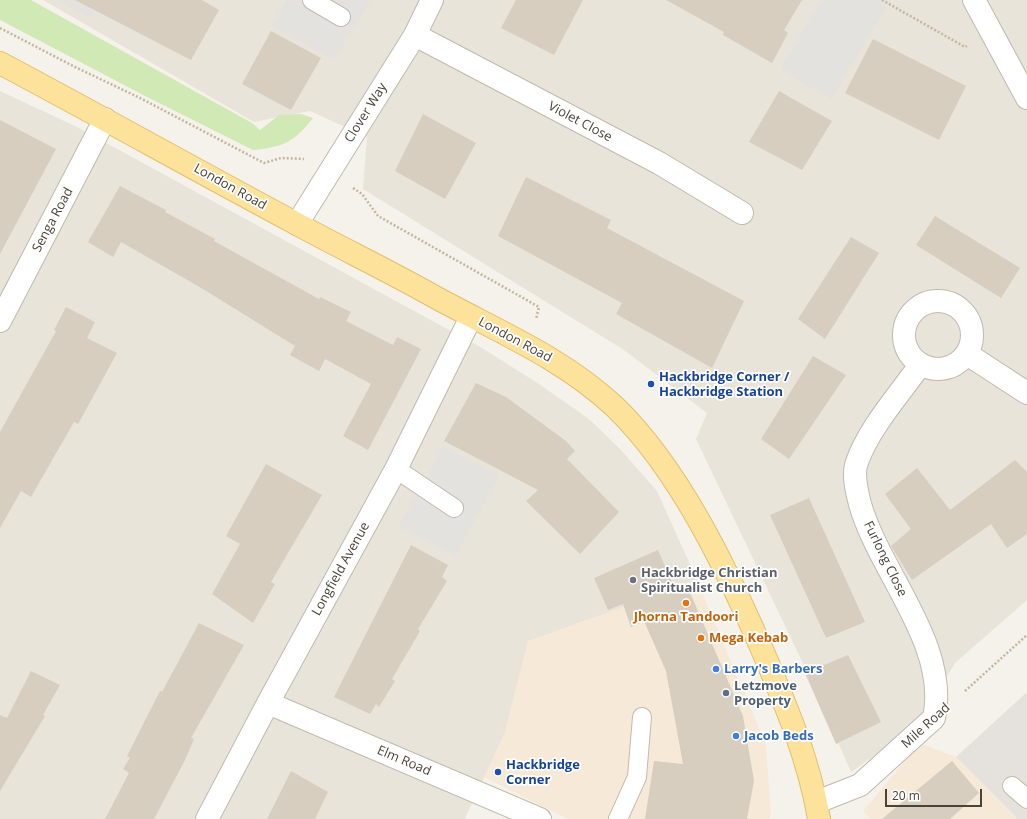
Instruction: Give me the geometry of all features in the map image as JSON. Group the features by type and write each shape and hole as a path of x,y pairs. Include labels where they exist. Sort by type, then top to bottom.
{"main road":[{"name":"London Road","path":"0,62 297,224 390,272 471,317 531,347 586,383 614,407 638,431 666,468 716,551 745,611 802,748 818,811"}],"street":[{"name":"Clover Way","path":"297,224 415,35 432,0"},
{"path":"974,0 1027,98"},
{"name":"Violet Close","path":"415,35 659,163 742,213"},
{"name":"Senga Road","path":"0,321 105,119"},
{"path":"942,301 954,304 963,311 970,321 973,332 972,344 967,354 960,362 941,370 930,369 920,365 911,358 906,347 904,336 905,324 911,314 920,306 931,302 942,301"},
{"name":"Longfield Avenue","path":"207,819 268,703 396,469 471,317"},
{"path":"967,354 1027,393"},
{"name":"Furlong Close","path":"920,365 871,434 856,466 856,488 863,515 878,550 914,620 930,660 935,679 938,703 934,718"},
{"name":"Elm Road","path":"268,703 540,819"},
{"name":"Mile Road","path":"818,811 860,785 934,718"}],"lane":[{"path":"312,0 341,17"},
{"path":"396,469 454,508"},
{"path":"618,819 637,776 642,717"},
{"path":"1012,786 1027,799"}],"path":[{"path":"882,0 965,47 992,34"},
{"path":"0,28 140,98 264,163 282,158 306,159"},
{"path":"362,194 378,216 539,307 531,347"},
{"name":"Mile Road","path":"934,718 1027,635"}],"shaded area":[{"path":"43,0 1027,0 1027,600 955,663 929,707 891,744 851,772 807,672 696,439 707,413 624,350 363,189 367,137 310,111 254,122"},
{"path":"55,0 100,0 91,18"},
{"path":"287,0 371,0 334,60 271,26"},
{"path":"821,0 890,0 832,99 780,70"},
{"path":"0,91 77,127 482,348 539,384 589,419 620,449 657,491 697,580 666,590 504,735 465,818 467,819 0,819"},
{"path":"443,446 499,476 455,556 399,526"},
{"path":"697,580 766,745 770,819 568,819 484,777 504,735 528,641"},
{"path":"1027,692 1027,819 1018,819 956,757"},
{"path":"920,743 956,757 1018,819 870,819 863,811"}],"green space":[{"path":"0,0 31,0 252,123 260,130 279,115 301,114 313,118 300,133 288,142 273,147 253,150 147,97 0,20"}],"building":[{"path":"75,0 202,0 219,10 191,60"},
{"path":"516,0 583,0 554,55 501,28"},
{"path":"666,0 802,0 784,30 788,33 772,63 723,35 724,32"},
{"path":"271,31 321,58 291,110 242,84"},
{"path":"873,39 966,86 939,140 845,93"},
{"path":"779,91 832,121 802,170 749,142"},
{"path":"423,114 476,143 445,199 395,171"},
{"path":"0,120 56,149 0,254"},
{"path":"526,177 611,220 607,228 744,301 712,368 616,314 622,303 498,236"},
{"path":"120,186 166,210 165,212 215,239 214,241 319,299 320,297 351,312 346,321 393,345 397,337 421,349 368,450 343,436 371,384 325,359 319,371 290,355 295,346 203,289 121,242 113,257 88,242"},
{"path":"935,216 1020,268 1001,298 916,245"},
{"path":"851,237 879,253 825,339 798,319"},
{"path":"66,307 95,322 87,338 117,353 78,424 74,422 31,497 21,491 0,528 0,432 56,331 54,330"},
{"path":"813,356 846,375 789,459 761,439"},
{"path":"476,383 506,397 566,441 575,451 567,459 619,512 580,554 526,501 538,490 444,441"},
{"path":"1015,460 1027,472 1027,534 1007,548 991,524 912,580 891,546 911,529 885,494 917,468 950,510"},
{"path":"266,464 322,495 271,582 275,584 253,623 212,594 240,544 226,536"},
{"path":"809,498 865,622 826,638 770,515"},
{"path":"411,545 448,565 442,577 447,581 418,629 420,631 392,679 395,681 379,707 376,704 370,714 334,697"},
{"path":"658,550 677,594 689,590 743,716 754,781 747,819 645,819 654,761 683,764 666,671 644,621 631,627 623,604 608,610 594,578"},
{"path":"199,623 244,645 191,738 194,739 185,760 154,819 105,819 129,773 123,769 130,758 127,756 160,691 162,692"},
{"path":"848,655 881,722 836,744 805,673"},
{"path":"31,671 60,685 43,715 45,716 0,791 0,715 7,718"},
{"path":"952,761 979,793 950,819 882,819"},
{"path":"291,771 328,792 315,819 267,819"}],"place":[{"name":"Hackbridge Corner / Hackbridge Station","path":"651,384"},
{"name":"Hackbridge Christian Spiritualist Church","path":"633,580"},
{"name":"Jhorna Tandoori","path":"686,603"},
{"name":"Mega Kebab","path":"701,638"},
{"name":"Larry's Barbers","path":"716,669"},
{"name":"Letzmove Property","path":"726,693"},
{"name":"Jacob Beds","path":"736,736"},
{"name":"Hackbridge Corner","path":"498,772"}]}
